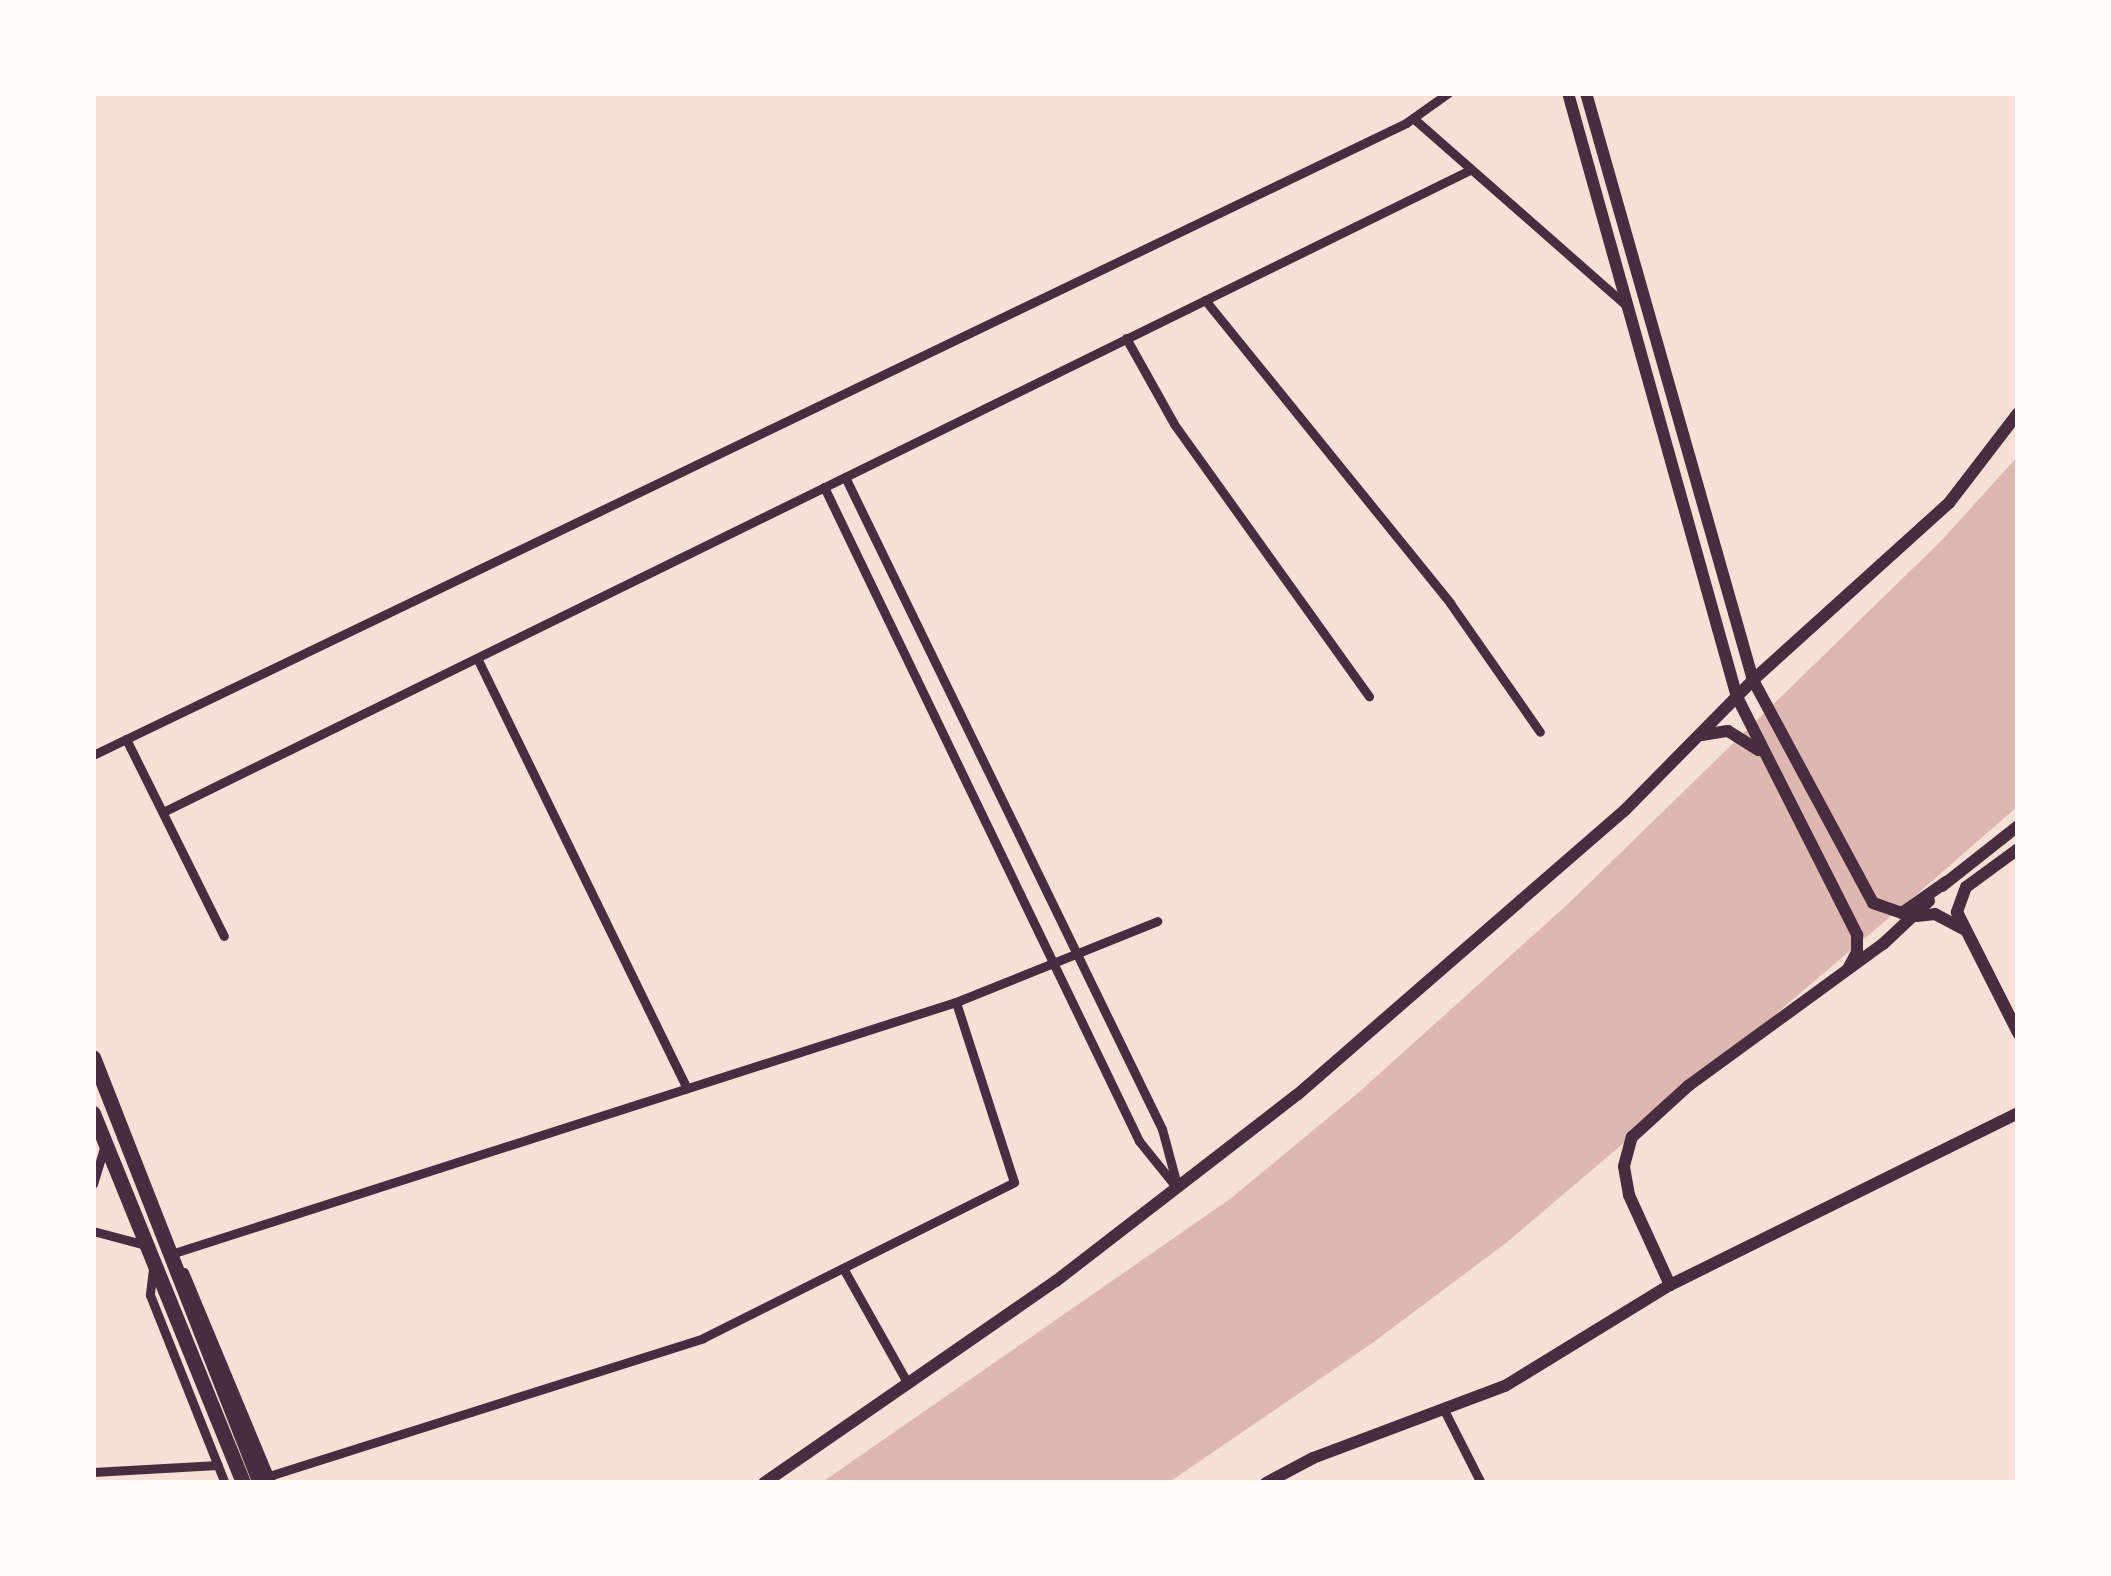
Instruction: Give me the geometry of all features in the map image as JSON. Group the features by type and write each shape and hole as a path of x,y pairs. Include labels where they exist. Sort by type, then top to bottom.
{"main road":[{"path":"93,1058 158,1252"},
{"path":"93,1113 267,1481"},
{"path":"181,1304 243,1483"}],"street":[{"path":"93,755 1414,118 1448,93"},
{"path":"1568,93 1737,697 1857,935 1858,950 1848,969"},
{"path":"1586,93 1762,700 1868,898 1878,908 1935,914 1964,929"},
{"path":"1414,118 1626,305"},
{"path":"163,812 1470,170"},
{"path":"1204,300 1450,603 1540,732"},
{"path":"1126,338 1174,424 1369,696"},
{"path":"764,1483 1179,1190 1482,935 1624,812 1753,680 1949,503 2018,413"},
{"path":"845,477 1162,1130 1179,1190"},
{"path":"824,487 1139,1141 1179,1190"},
{"path":"477,658 688,1089"},
{"path":"1698,736 1728,731 1746,739 1768,760"},
{"path":"127,739 224,936"},
{"path":"1670,1285 1629,1195 1624,1166 1632,1137 1688,1086 1848,969 1946,882 2013,831"},
{"path":"2018,849 1960,895 1957,912 2018,1033"},
{"path":"158,1252 956,1002 1156,921"},
{"path":"93,1232 158,1252 194,1288 267,1481 663,1353 1014,1182 956,1002"},
{"path":"1266,1483 1312,1458 1505,1386 1670,1285 2018,1113"},
{"path":"93,1184 105,1142"},
{"path":"158,1252 150,1294 225,1483"},
{"path":"843,1268 908,1384"},
{"path":"1445,1412 1481,1483"},
{"path":"93,1472 218,1465"}],"shaded area":[{"path":"2018,456 2018,806 1924,888 1506,1243 1371,1344 1168,1483 821,1483 1230,1199 1358,1093 1568,904 1941,541"}]}
